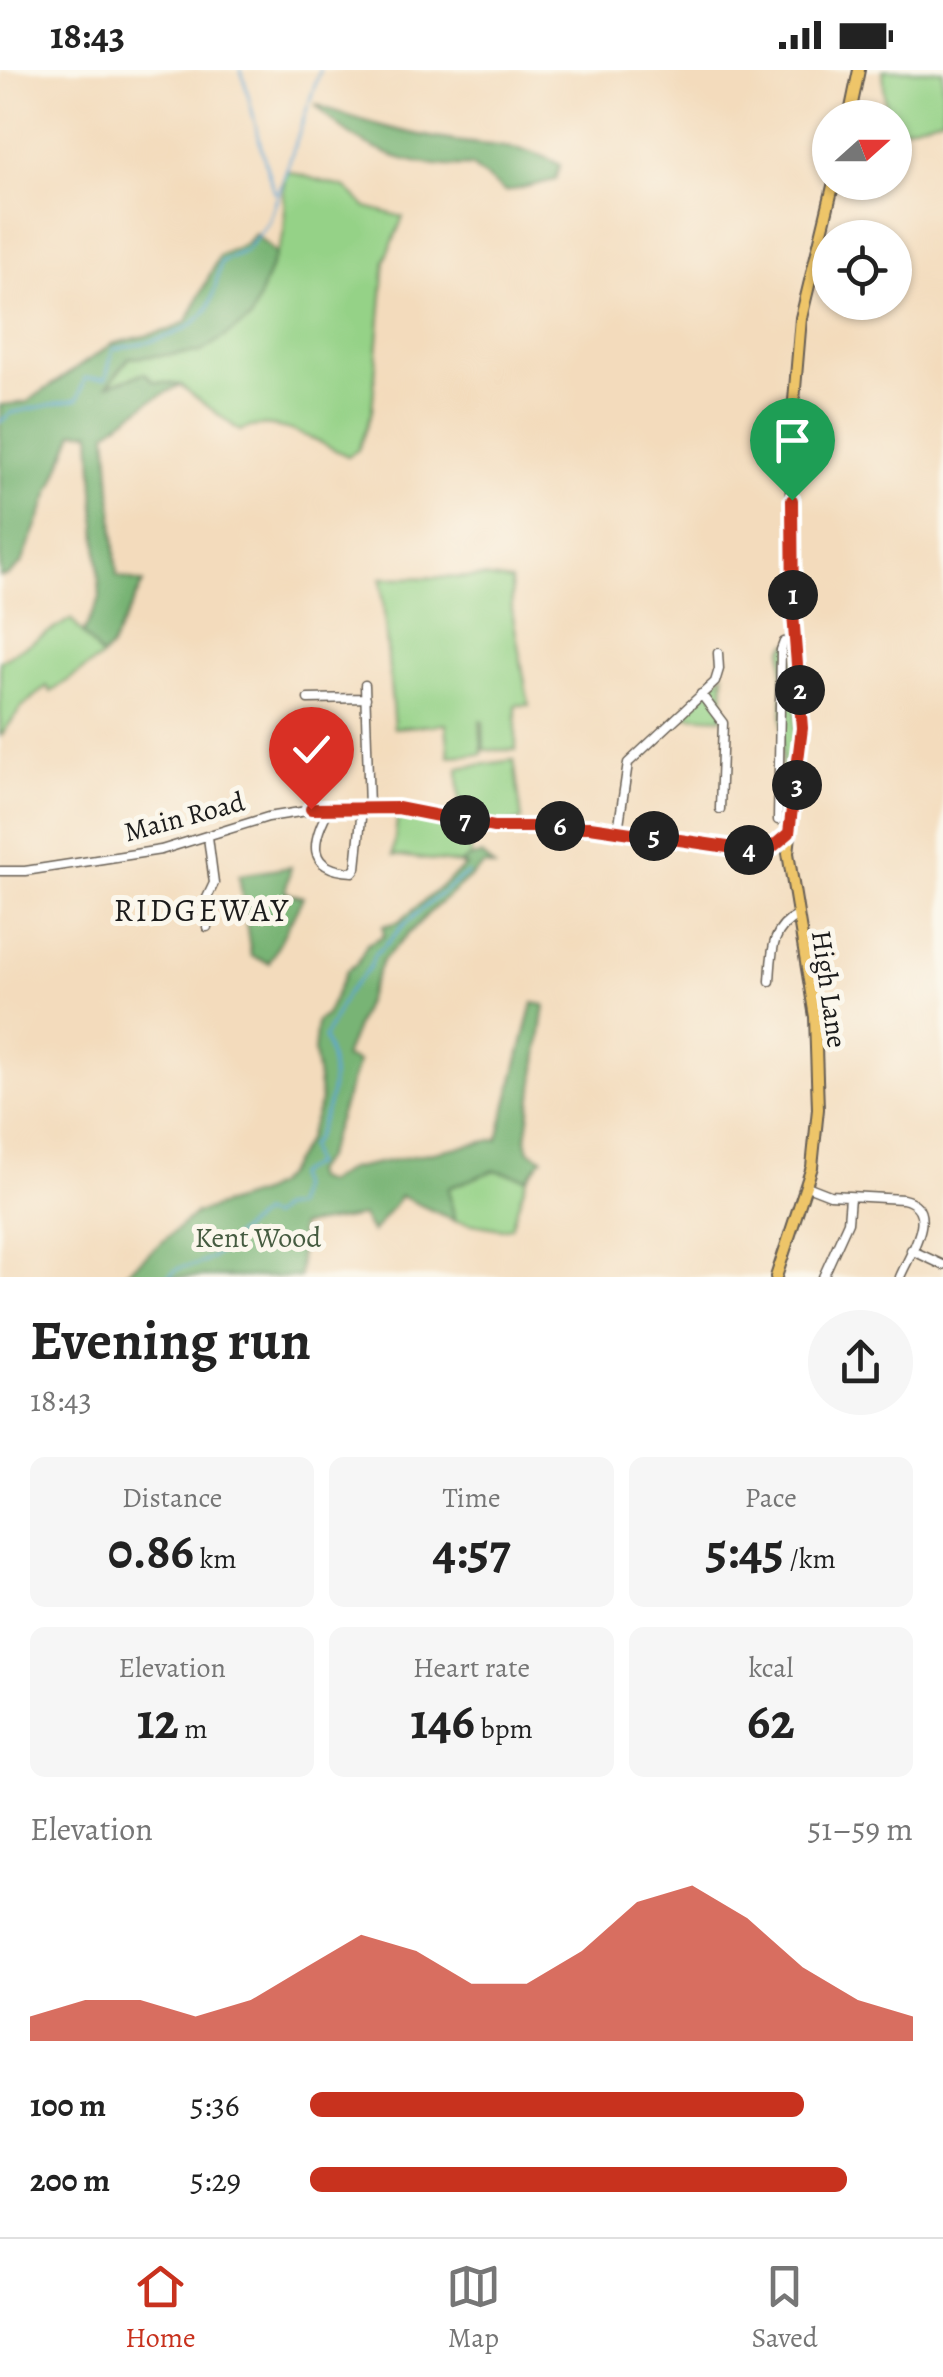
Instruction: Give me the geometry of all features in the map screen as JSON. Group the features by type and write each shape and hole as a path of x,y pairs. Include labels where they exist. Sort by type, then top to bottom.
{"main road":[{"path":"853,100 859,70"},
{"name":"High Lane","path":"776,1277 815,1152 815,1018 788,864 798,778 801,702 794,639 790,436 801,318 830,200"}],"street":[{"path":"778,820 781,650 784,642 794,639"},
{"path":"618,830 628,764 718,676 718,652"},
{"path":"364,685 369,807"},
{"path":"702,694 722,723 720,809"},
{"path":"308,699 366,698"},
{"path":"330,808 319,827 318,853 328,870 355,875 361,818"},
{"name":"Main Road","path":"0,872 162,850 268,817 330,808 424,812 506,828 564,826 618,830 769,850"},
{"path":"788,864 769,850 789,833"},
{"path":"208,836 214,883 205,902 208,927"},
{"path":"770,981 773,944 786,922 796,916"},
{"path":"806,1186 830,1195 903,1198 914,1202 923,1223 900,1277"},
{"path":"823,1277 848,1222 850,1197"},
{"path":"911,1250 943,1265"}],"green space":[{"path":"883,70 943,70 943,117 912,125 912,100 885,100"},
{"path":"315,104 414,134 520,149 560,165 555,180 505,192 471,166 406,160 367,145"},
{"path":"287,171 346,188 366,207 403,217 385,261 372,411 358,450 348,456 280,427 240,431 180,385 153,381 107,387 129,358 201,352 236,310 272,262 279,246 285,223"},
{"path":"255,234 276,253 251,319 201,352 129,358 108,385 145,373 153,381 180,385 107,432 117,576 143,583 111,647 102,657 83,634 100,598 91,432 74,432 22,563 9,575 0,577 0,405 27,402 112,344 170,330 187,321 219,256 245,244"},
{"path":"483,577 511,581 512,611 529,705 516,705 516,750 484,750 480,721 482,754 449,756 446,724 394,728 381,578"},
{"path":"71,619 102,657 51,692 47,686 22,707 0,737 0,661"},
{"path":"792,644 796,716 792,792 786,792 782,783 783,649"},
{"path":"724,673 723,718 682,716 720,677"},
{"path":"514,760 522,820 499,824 460,813 458,768"},
{"path":"398,812 475,827 470,857 460,864 393,855"},
{"name":"Kent Wood","path":"482,855 494,867 484,865 382,961 344,1057 358,1062 325,1158 312,1172 314,1179 326,1183 349,1169 498,1139 533,1003 545,1005 526,1139 529,1151 543,1158 527,1178 495,1170 448,1188 455,1221 401,1196 372,1233 362,1216 300,1226 300,1277 121,1277 196,1213 260,1193 286,1173 307,1140 321,1101 314,1051 317,1021 326,1015 347,970 357,964 367,944 384,936 383,926 399,922 466,866 460,864"},
{"path":"291,867 285,892 303,897 269,963 251,956 239,875"},
{"path":"495,1170 527,1178 511,1227 501,1229 455,1221 447,1188"}],"waterway":[{"path":"241,70 275,193"},
{"path":"0,422 11,413 78,399 85,378 106,378 113,349 165,337 200,318 210,303 221,262 246,250 269,222 320,70"},
{"path":"168,1277 232,1245 232,1238 261,1214 271,1217 280,1209 294,1207 298,1188 295,1175 313,1165 309,1146 317,1136 330,1098 332,1068 324,1038 346,994 370,967 375,953 468,873"}],"district":[{"name":"RIDGEWAY","path":"202,910"}],"route":[{"path":"311,809 398,808 494,827 590,827 769,850 789,833 802,728 793,614 792,500"}]}
